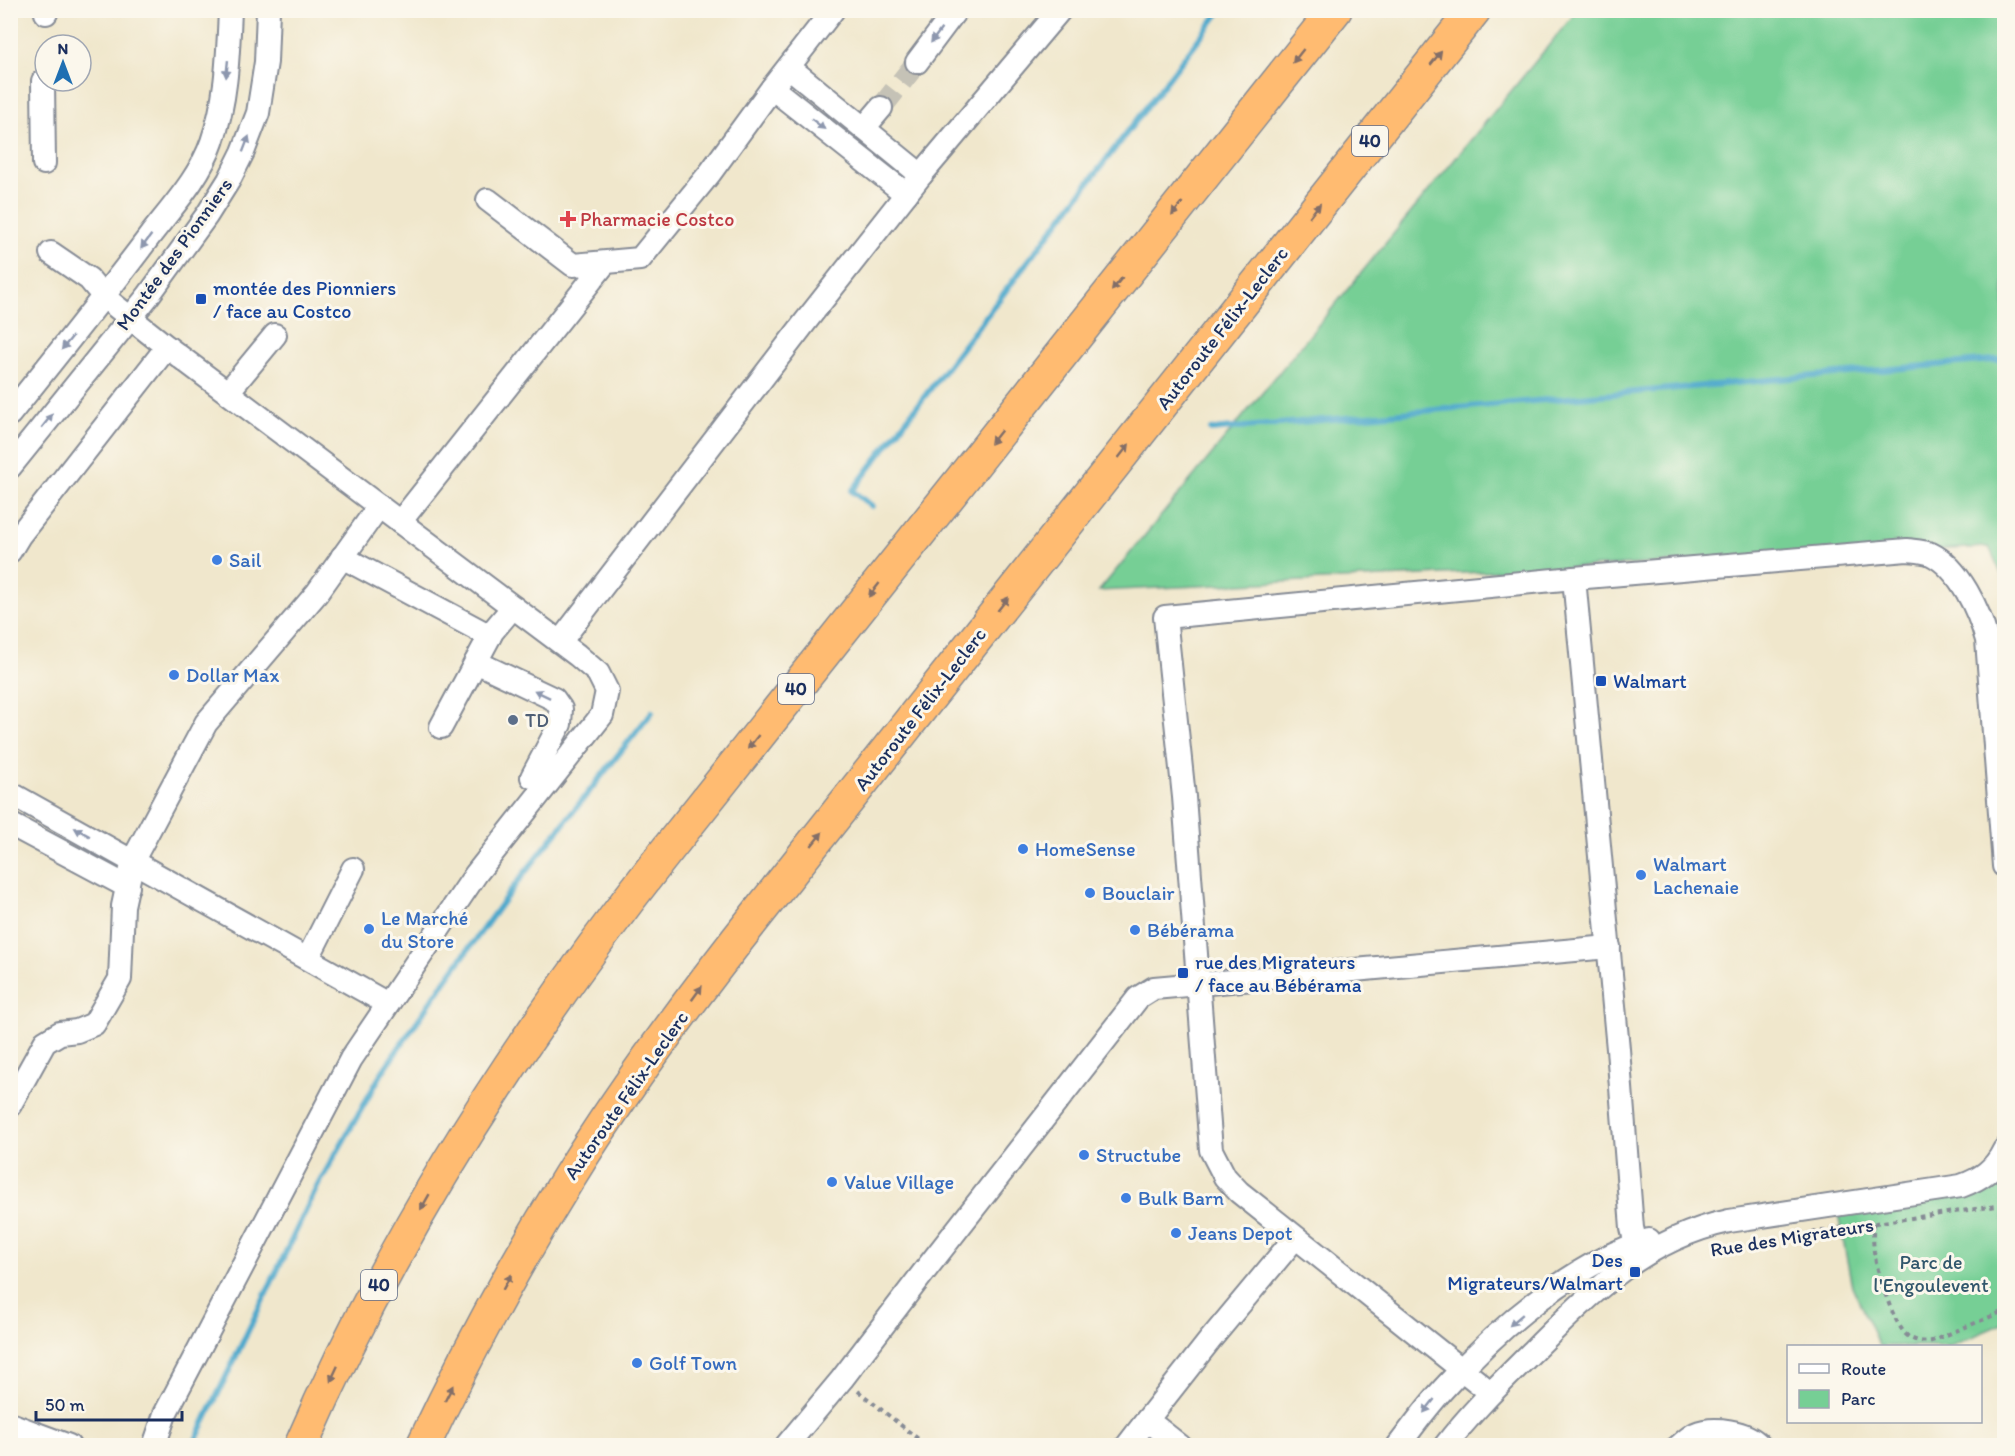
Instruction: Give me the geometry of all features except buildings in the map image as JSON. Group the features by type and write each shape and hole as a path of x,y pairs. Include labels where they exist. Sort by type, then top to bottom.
{"highway":[{"name":"40","path":"301,1446 345,1349 411,1226 481,1108 567,982 660,859 1335,10"},
{"name":"Autoroute Félix-Leclerc","path":"423,1446 479,1334 525,1251 591,1143 677,1020 763,907 1474,10"}],"street":[{"name":"Montée des Pionniers","path":"10,414 104,297 190,184 212,143 222,108 228,66 230,10"},
{"name":"Montée des Pionniers","path":"10,467 130,318 207,215 229,180 258,113 266,62 268,10"},
{"path":"488,200 573,265 640,259 710,173 833,10"},
{"path":"917,62 956,10"},
{"path":"560,642 921,175 1060,10"},
{"path":"790,68 921,175"},
{"path":"772,88 906,194"},
{"path":"43,93 44,163"},
{"path":"864,128 881,108"},
{"path":"51,253 89,279 104,297 167,347 560,642 598,673 607,691 602,715 476,874 351,1059 165,1414 154,1446"},
{"path":"400,522 605,263"},
{"path":"228,393 275,336"},
{"path":"10,550 167,347"},
{"path":"10,1105 45,1042 60,1033 77,1031 94,1024 111,997 120,979 123,906 133,860 206,723 316,593 379,506"},
{"path":"1490,1392 1294,1238 1225,1177 1211,1150 1183,789 1166,617 1574,578 1907,550 1919,551 1932,555 1950,570 1967,592 1980,615 1987,640 2004,866"},
{"path":"342,557 490,636"},
{"path":"1574,578 1609,946 1632,1228 1639,1250"},
{"path":"441,727 490,636 513,607"},
{"path":"476,662 554,699 561,710 560,724 532,777"},
{"path":"10,793 388,1004"},
{"path":"10,824 128,887"},
{"path":"308,958 353,869"},
{"path":"786,1446 843,1379 1138,998 1154,988 1609,946"},
{"name":"Rue des Migrateurs","path":"1398,1446 1462,1368 1552,1290 1602,1259 1639,1250 1694,1230 1749,1217 1952,1188 1979,1179 1988,1173 2004,1150"},
{"path":"1127,1446 1294,1238"},
{"name":"Rue des Migrateurs","path":"1445,1446 1490,1392 1639,1250"},
{"path":"1147,1420 1180,1446"},
{"path":"1679,1446 1696,1433 1719,1430 1740,1433 1756,1441 1760,1446"},
{"path":"13,1432 69,1446"}],"path":[{"path":"1869,1200 1874,1251 1884,1290 1901,1328 1910,1337 1922,1342 1932,1341 2004,1311"},
{"name":"Rue des Migrateurs","path":"1808,1232 2004,1205"},
{"path":"852,1387 927,1446"}],"green space":[{"path":"1577,11 2004,11 2004,580 1989,547 1099,591"},
{"name":"Parc de l'Engoulevent","path":"2004,1187 2004,1323 1953,1345 1879,1345 1852,1286 1838,1214"}],"waterway":[{"path":"872,506 852,491 1221,10"},
{"path":"1211,430 2004,359"},
{"path":"193,1446 317,1187 383,1071 515,885 652,712"}],"tunnel":[{"path":"881,108 917,62"}],"place":[{"name":"Pharmacie Costco","path":"568,219"},
{"name":"montée des Pionniers / face au Costco","path":"201,299"},
{"name":"Sail","path":"217,560"},
{"name":"Dollar Max","path":"174,675"},
{"name":"Walmart","path":"1601,681"},
{"name":"TD","path":"513,720"},
{"name":"HomeSense","path":"1023,849"},
{"name":"Walmart Lachenaie","path":"1641,875"},
{"name":"Bouclair","path":"1090,893"},
{"name":"Le Marché du Store","path":"369,929"},
{"name":"Bébérama","path":"1135,930"},
{"name":"rue des Migrateurs / face au Bébérama","path":"1183,973"},
{"name":"Structube","path":"1084,1155"},
{"name":"Value Village","path":"832,1182"},
{"name":"Bulk Barn","path":"1126,1198"},
{"name":"Jeans Depot","path":"1176,1233"},
{"name":"Des Migrateurs/Walmart","path":"1635,1272"},
{"name":"Golf Town","path":"637,1363"}]}
